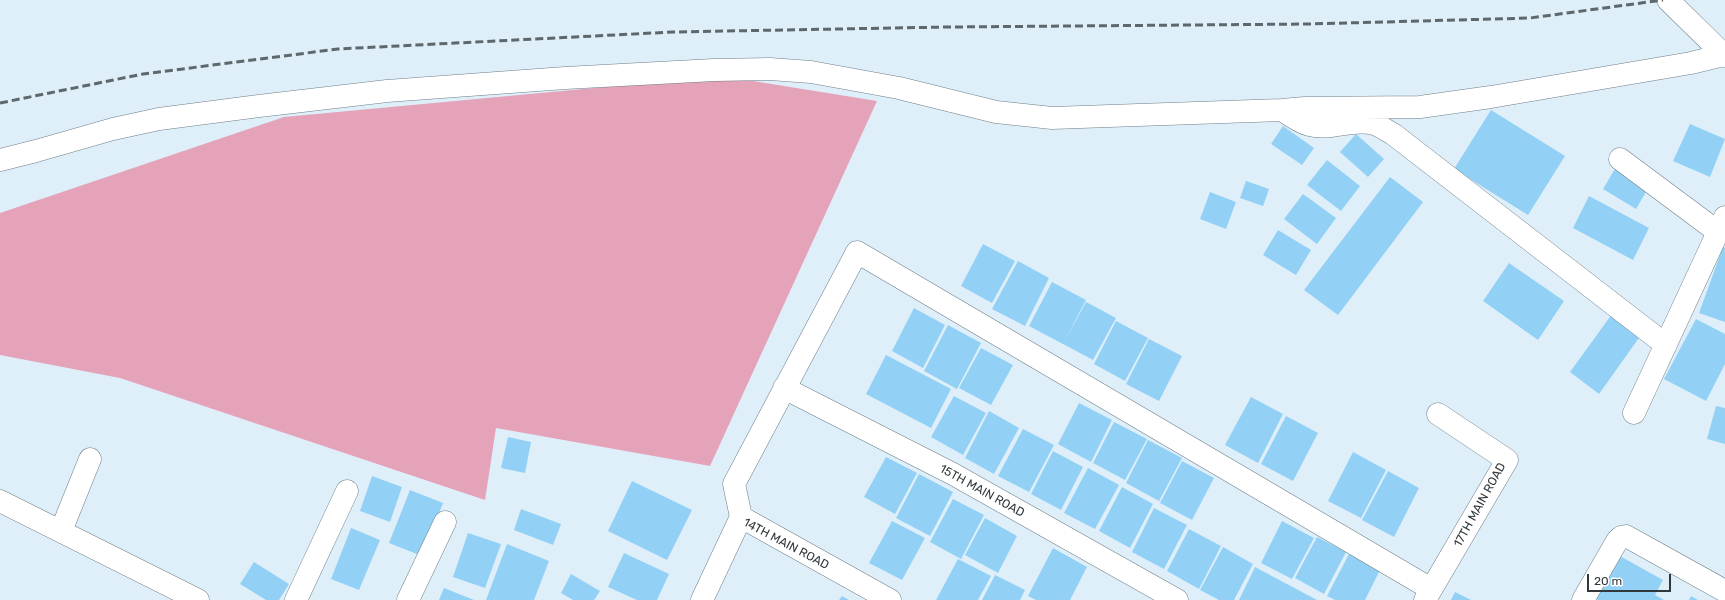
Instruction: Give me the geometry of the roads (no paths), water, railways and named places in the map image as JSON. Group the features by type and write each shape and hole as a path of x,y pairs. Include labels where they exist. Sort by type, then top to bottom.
{"street":[{"path":"1668,0 1725,56"},
{"path":"0,160 113,129 159,119 394,91 565,78 714,70 770,69 810,72 899,88 996,112 1052,118 1305,108 1420,106 1490,97 1725,56"},
{"path":"1282,110 1299,121 1309,125 1320,127 1362,123 1374,124 1393,134 1666,345"},
{"path":"1620,159 1721,225 1634,413"},
{"path":"741,517 734,484 857,252 1428,594"},
{"name":"15TH MAIN ROAD","path":"784,388 953,474 1177,600"},
{"name":"17TH MAIN ROAD","path":"1428,594 1507,460 1438,414"},
{"path":"61,531 90,459"},
{"path":"296,600 347,491"},
{"path":"0,501 198,600"},
{"name":"14TH MAIN ROAD","path":"702,600 741,517 890,600"},
{"path":"408,600 445,522"},
{"path":"1583,600 1621,536 1626,536 1725,591"}],"railway":[{"path":"0,103 143,74 338,49 673,32 948,27 1309,24 1530,18 1663,0"}]}
